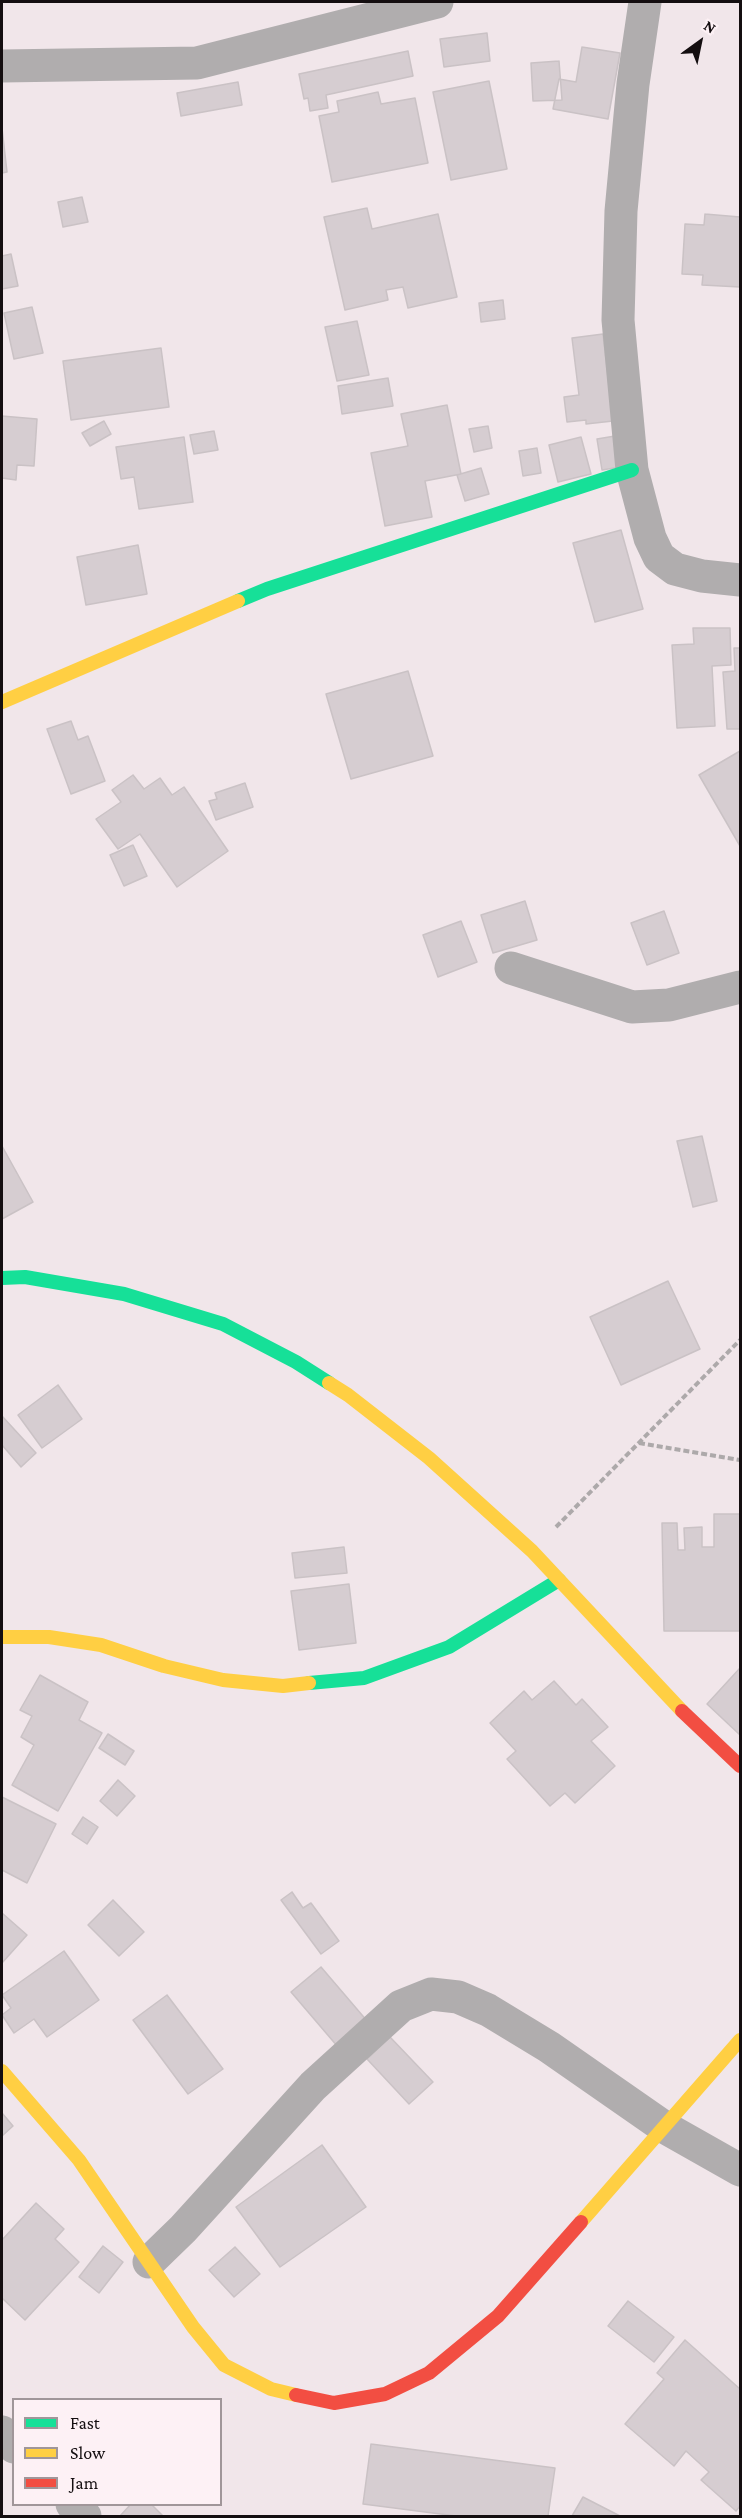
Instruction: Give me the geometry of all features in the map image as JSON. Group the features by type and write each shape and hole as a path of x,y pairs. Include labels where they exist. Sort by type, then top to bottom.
{"street":[{"path":"2,66 196,63 437,2"},
{"path":"645,2 633,84 621,211 618,320 632,470 650,538 659,557 675,568 702,576 741,580"},
{"path":"2,702 267,589 632,470"},
{"path":"511,968 632,1008 669,1005 741,987"},
{"path":"2,1278 25,1277 124,1294 222,1324 296,1362 348,1395 429,1458 532,1551 688,1717 741,1766"},
{"path":"2,1637 49,1637 101,1645 164,1666 224,1680 283,1686 364,1678 449,1647 559,1580"},
{"path":"149,2262 183,2229 314,2086 401,2006 431,1994 458,1996 488,2010 549,2047 664,2127 741,2170"},
{"path":"2,2071 80,2160 193,2326 224,2365 271,2389 334,2403 385,2394 429,2373 498,2316 741,2040"},
{"path":"2,2432 12,2444"},
{"path":"73,2506 85,2517"}],"path":[{"path":"532,1551 741,1340"},
{"path":"638,1443 741,1460"}],"building":[{"path":"487,33 490,61 444,67 440,39"},
{"path":"582,47 620,53 608,119 553,109 559,79 576,82"},
{"path":"408,51 413,76 326,95 328,108 310,111 308,98 304,99 299,74"},
{"path":"559,61 562,100 533,101 531,63"},
{"path":"489,81 507,169 451,180 433,92"},
{"path":"238,82 242,105 181,116 177,93"},
{"path":"378,92 381,104 415,98 428,163 332,182 319,116 339,112 337,101"},
{"path":"2,128 7,172 2,173"},
{"path":"82,197 88,222 63,227 58,202"},
{"path":"367,208 372,229 438,214 457,297 408,308 403,287 386,290 388,300 345,310 324,217"},
{"path":"705,214 740,217 740,287 702,285 703,275 682,274 685,224 704,225"},
{"path":"11,254 18,286 2,289 2,256"},
{"path":"503,300 505,319 481,322 479,303"},
{"path":"32,307 43,353 14,359 4,313"},
{"path":"357,321 369,375 337,381 325,327"},
{"path":"603,334 613,421 586,424 586,420 567,422 564,397 579,395 572,338"},
{"path":"161,348 169,407 71,420 63,361"},
{"path":"388,378 393,406 342,414 338,386"},
{"path":"447,405 461,474 425,481 432,517 385,526 371,453 408,446 401,414"},
{"path":"2,416 37,419 34,466 17,465 16,480 2,478"},
{"path":"104,421 111,434 90,446 82,433"},
{"path":"488,426 492,448 474,452 469,429"},
{"path":"214,431 218,450 194,454 190,435"},
{"path":"621,435 626,466 602,470 597,439"},
{"path":"184,437 193,502 139,509 134,477 121,479 116,447"},
{"path":"581,437 591,474 558,482 549,445"},
{"path":"537,448 541,473 523,476 519,451"},
{"path":"481,468 489,494 465,501 457,475"},
{"path":"621,530 643,609 595,622 573,543"},
{"path":"138,545 147,594 86,605 77,557"},
{"path":"693,628 730,628 731,665 712,666 715,726 677,728 672,645 694,644"},
{"path":"734,648 740,648 740,729 727,729 723,672 735,671"},
{"path":"408,671 433,756 351,779 326,694"},
{"path":"71,721 78,740 88,736 105,781 71,794 47,729"},
{"path":"740,751 740,846 699,775"},
{"path":"133,775 144,789 160,778 172,795 184,787 228,851 177,887 140,834 118,849 96,819 121,802 112,790"},
{"path":"245,783 253,807 216,820 209,801 217,799 215,793"},
{"path":"133,845 147,876 124,886 110,855"},
{"path":"525,901 537,940 493,953 481,915"},
{"path":"664,911 679,953 647,965 631,923"},
{"path":"461,921 477,962 438,977 423,935"},
{"path":"702,1136 717,1201 693,1207 677,1141"},
{"path":"2,1146 33,1202 2,1219"},
{"path":"668,1281 700,1349 621,1385 590,1317"},
{"path":"58,1385 82,1419 42,1448 18,1415"},
{"path":"2,1416 36,1453 21,1467 2,1445"},
{"path":"714,1514 740,1514 740,1631 664,1631 662,1523 677,1523 678,1550 685,1550 684,1528 702,1527 702,1547 714,1547"},
{"path":"344,1547 347,1573 295,1578 292,1553"},
{"path":"349,1584 356,1643 299,1650 291,1591"},
{"path":"740,1668 740,1735 707,1704"},
{"path":"40,1675 88,1702 79,1720 102,1733 58,1811 12,1785 34,1745 21,1737 32,1716 20,1710"},
{"path":"554,1681 576,1705 582,1699 608,1727 591,1741 615,1766 575,1803 565,1793 550,1806 507,1759 516,1751 490,1723 524,1691 532,1700"},
{"path":"108,1734 134,1751 125,1765 99,1748"},
{"path":"118,1780 135,1796 117,1816 100,1801"},
{"path":"2,1797 56,1824 27,1883 2,1870"},
{"path":"83,1817 98,1827 87,1844 72,1834"},
{"path":"292,1892 303,1908 311,1903 339,1941 321,1954 281,1900"},
{"path":"113,1900 144,1932 119,1956 88,1925"},
{"path":"2,1913 27,1935 2,1963"},
{"path":"64,1951 99,2000 47,2037 34,2019 14,2033 2,2015 11,2008 2,1995"},
{"path":"321,1967 368,2022 338,2047 291,1992"},
{"path":"167,1995 223,2069 188,2094 133,2020"},
{"path":"390,2037 433,2082 409,2104 367,2059"},
{"path":"2,2113 13,2126 2,2136"},
{"path":"322,2145 366,2207 280,2267 236,2207"},
{"path":"36,2203 64,2229 55,2239 79,2262 25,2320 2,2298 2,2240"},
{"path":"103,2246 123,2262 99,2293 79,2277"},
{"path":"235,2247 260,2274 234,2297 209,2270"},
{"path":"628,2301 674,2337 654,2362 608,2326"},
{"path":"685,2340 740,2389 740,2506 736,2511 701,2480 709,2472 686,2451 674,2466 625,2424 664,2379 657,2373"},
{"path":"371,2444 555,2468 548,2516 456,2516 363,2504"},
{"path":"583,2497 620,2516 572,2516"},
{"path":"129,2506 153,2506 163,2516 120,2516"}],"traffic: fast":[{"path":"238,601 267,589 632,470"},
{"path":"2,1278 25,1277 124,1294 223,1324 296,1362 329,1383"},
{"path":"309,1683 364,1678 449,1647 559,1580"}],"traffic: slow":[{"path":"2,702 238,601"},
{"path":"329,1383 348,1395 429,1458 532,1551 682,1711"},
{"path":"2,1637 49,1637 101,1645 164,1666 223,1680 283,1686 309,1683"},
{"path":"581,2222 740,2040"},
{"path":"2,2071 79,2160 193,2327 224,2365 271,2389 296,2395"}],"traffic: jam":[{"path":"682,1711 740,1766"},
{"path":"296,2395 334,2403 385,2394 429,2373 498,2316 581,2222"}]}
